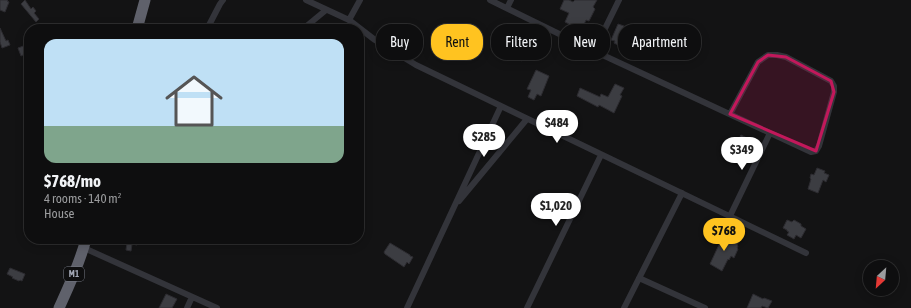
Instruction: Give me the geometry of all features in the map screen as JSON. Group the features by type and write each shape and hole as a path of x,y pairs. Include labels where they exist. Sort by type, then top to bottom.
{"highway":[{"path":"138,24 144,0"},
{"name":"M1","path":"59,308 73,278 85,244"}],"street":[{"path":"210,24 223,0"},
{"path":"306,0 349,20 354,24"},
{"path":"349,20 360,0"},
{"path":"490,0 559,34"},
{"path":"507,8 511,0"},
{"path":"607,24 619,0"},
{"path":"309,24 326,10"},
{"path":"364,32 416,65 806,253"},
{"path":"610,58 811,152 816,151 819,146 834,92 834,86 831,81 786,57 768,55 758,62 730,114"},
{"path":"407,308 501,106"},
{"path":"454,208 527,119"},
{"path":"730,216 770,133"},
{"path":"527,308 601,155"},
{"path":"624,308 682,193"},
{"path":"85,244 217,308"},
{"path":"639,278 705,308"},
{"path":"187,308 192,297"}],"highlighted area":[{"path":"768,55 786,57 831,81 834,92 816,151 730,114 758,62"}],"building":[{"path":"0,0 8,0 7,1 9,2 5,12 0,10"},
{"path":"25,0 31,9 33,7 36,11 34,13 39,19 36,22 21,4"},
{"path":"564,0 573,2 575,0 597,0 593,7 595,9 589,21 586,20 584,24 569,24 565,22 569,13 560,9"},
{"path":"618,24 618,45 614,43 615,41 611,40"},
{"path":"0,28 6,41 8,40 10,45 2,48 0,42"},
{"path":"24,46 24,54 21,56 18,48"},
{"path":"536,70 549,76 541,96 537,94 534,100 528,97 531,90 527,89"},
{"path":"615,84 624,88 614,113 599,105 598,107 577,96 580,88 600,97 601,94 608,97"},
{"path":"741,135 749,139 748,143 750,144 740,162 729,157 735,141 737,142"},
{"path":"817,168 825,171 824,173 829,175 826,182 823,180 818,193 808,189 811,174 814,175"},
{"path":"787,220 792,222 794,220 806,229 801,238 796,235 794,239 787,235 789,232 783,228"},
{"path":"724,234 732,238 731,240 738,243 738,249 734,258 731,256 729,260 728,259 722,271 710,264"},
{"path":"390,243 413,257 409,264 407,262 404,267 385,254 384,252"},
{"path":"127,244 132,244 131,251 126,250"},
{"path":"10,268 25,274 22,281 12,278 13,277 7,274"},
{"path":"166,294 177,299 172,308 159,308"},
{"path":"753,294 763,299 772,301 768,308 762,306 761,308 747,308"}]}
